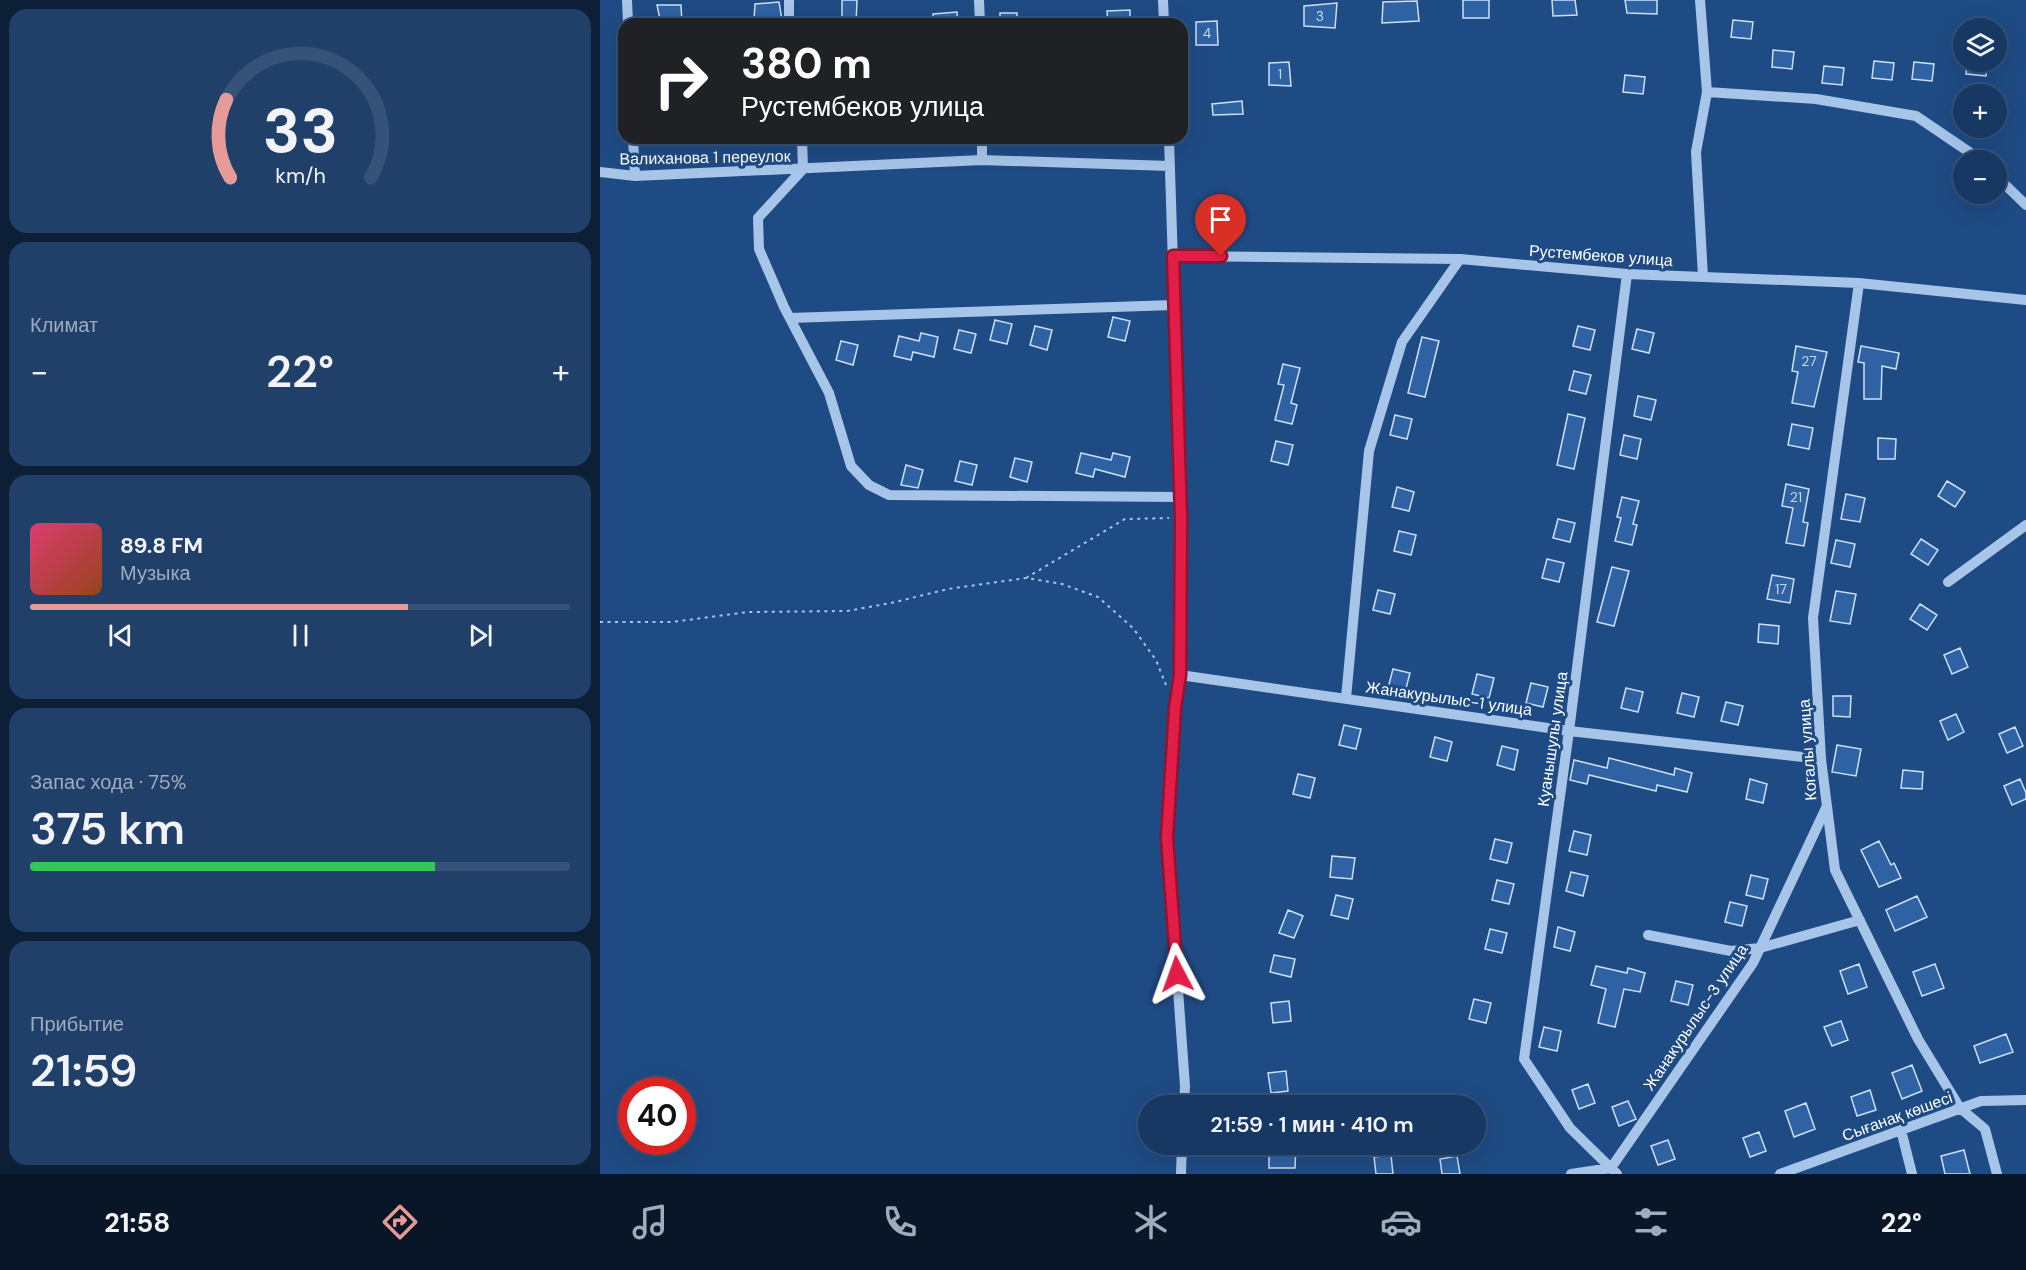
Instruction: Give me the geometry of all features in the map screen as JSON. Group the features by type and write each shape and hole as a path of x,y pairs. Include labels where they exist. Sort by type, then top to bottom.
{"street":[{"path":"627,0 628,18"},
{"path":"789,0 789,18"},
{"path":"979,0 980,18"},
{"path":"1163,0 1164,18"},
{"path":"1700,0 1707,92 1696,152 1703,277"},
{"path":"1707,92 1816,99 1916,116 1966,150"},
{"path":"633,144 635,176"},
{"path":"802,144 803,169 758,218 759,249 790,318 829,393 851,466 869,484 889,495 1180,496"},
{"path":"982,144 982,160"},
{"path":"1169,144 1181,518 1180,675 1175,708 1167,838 1185,1095"},
{"name":"Валиханова 1 переулок","path":"600,172 635,176 982,160 1170,165"},
{"path":"2007,187 2026,205"},
{"name":"Рустембеков улица","path":"1173,256 1460,259 1627,274 1859,283 2026,300"},
{"path":"1347,698 1369,451 1402,342 1460,259"},
{"name":"Куанышулы улица","path":"1614,1171 1570,1128 1524,1059 1569,731 1627,274"},
{"name":"Когалы улица","path":"1859,283 1813,618 1821,759 1835,870 1918,1039 1960,1108 1985,1129 1997,1174"},
{"path":"790,318 1174,305"},
{"path":"1948,582 2026,525"},
{"name":"Жанакурылыс-1 улица","path":"1180,675 1569,731 1821,759"},
{"name":"Жанакурылыс-3 улица","path":"1614,1171 1753,963 1826,808"},
{"path":"1648,935 1731,951 1760,948 1860,920"},
{"name":"Сығанақ көшесі","path":"1780,1174 1981,1101 2026,1100"},
{"path":"1901,1130 1912,1174"},
{"path":"1181,1174 1182,1155"},
{"path":"1571,1174 1614,1171"}],"path":[{"path":"1026,578 1125,519 1181,518"},
{"path":"600,622 672,622 748,612 847,611 948,589 1026,578 1062,584 1098,597 1133,627 1156,660 1167,689"}],"building":[{"path":"842,0 857,0 856,18 842,18"},
{"path":"1463,0 1489,0 1489,18 1463,18"},
{"path":"1552,0 1575,0 1577,15 1553,16"},
{"path":"1625,0 1657,0 1657,14 1627,13"},
{"path":"1417,1 1419,21 1382,23 1383,2"},
{"path":"779,2 782,18 754,18 755,4"},
{"path":"1337,3 1335,28 1304,26 1304,6"},
{"path":"657,5 681,5 682,18 660,18"},
{"path":"1130,10 1130,18 1108,18 1107,11"},
{"path":"957,12 958,18 933,18 933,14"},
{"path":"1000,13 1017,13 1017,18 1000,18"},
{"path":"1733,20 1753,22 1751,39 1731,37"},
{"path":"1217,21 1218,45 1196,45 1196,22"},
{"path":"1773,50 1794,52 1792,69 1772,67"},
{"path":"1874,61 1894,63 1892,80 1872,78"},
{"path":"1289,62 1291,86 1269,85 1269,63"},
{"path":"1914,62 1934,64 1932,81 1912,79"},
{"path":"1824,66 1844,68 1842,85 1822,83"},
{"path":"1966,72 1986,72 1986,76 1966,74"},
{"path":"1625,75 1645,77 1643,94 1623,92"},
{"path":"1242,101 1243,114 1213,115 1212,104"},
{"path":"1113,317 1130,321 1125,341 1108,337"},
{"path":"995,320 1012,324 1007,344 990,340"},
{"path":"1035,326 1052,330 1047,350 1030,345"},
{"path":"1578,326 1595,330 1590,350 1573,346"},
{"path":"1637,329 1654,333 1649,353 1632,349"},
{"path":"959,330 976,334 971,353 954,349"},
{"path":"921,333 938,337 934,357 913,352 911,360 894,356 899,336 919,341"},
{"path":"1422,337 1439,341 1425,397 1408,393"},
{"path":"841,341 858,345 853,365 836,360"},
{"path":"1796,346 1827,352 1814,407 1792,403 1798,372 1792,371"},
{"path":"1861,346 1899,353 1896,369 1882,366 1881,399 1864,399 1864,363 1858,362"},
{"path":"1283,364 1300,368 1291,403 1297,405 1292,424 1275,420 1284,385 1278,384"},
{"path":"1574,371 1591,375 1586,394 1569,390"},
{"path":"1638,396 1656,400 1651,420 1634,416"},
{"path":"1568,414 1585,418 1574,469 1557,465"},
{"path":"1395,415 1412,419 1407,439 1390,435"},
{"path":"1792,424 1813,428 1809,449 1788,445"},
{"path":"1624,435 1641,439 1637,459 1620,455"},
{"path":"1878,438 1896,439 1895,459 1878,459"},
{"path":"1276,441 1293,445 1288,465 1271,461"},
{"path":"1081,453 1111,460 1113,453 1130,457 1125,477 1095,469 1093,477 1076,473"},
{"path":"1015,458 1032,462 1027,482 1010,477"},
{"path":"960,461 977,465 972,485 955,481"},
{"path":"906,465 923,470 918,488 901,485"},
{"path":"1947,481 1965,492 1955,507 1938,496"},
{"path":"1786,484 1809,489 1803,522 1808,523 1804,546 1786,543 1793,508 1782,506"},
{"path":"1397,487 1414,492 1409,511 1392,507"},
{"path":"1846,494 1865,498 1860,522 1841,519"},
{"path":"1622,497 1639,501 1633,524 1637,525 1632,545 1615,541 1621,518 1617,517"},
{"path":"1558,519 1575,523 1570,542 1553,538"},
{"path":"1399,531 1416,535 1411,555 1394,551"},
{"path":"1921,539 1938,550 1928,565 1911,554"},
{"path":"1836,540 1855,544 1850,567 1831,563"},
{"path":"1547,559 1564,563 1559,582 1542,578"},
{"path":"1612,567 1629,571 1614,626 1597,622"},
{"path":"1772,575 1794,579 1790,603 1767,599"},
{"path":"1378,590 1395,594 1390,614 1373,610"},
{"path":"1836,591 1856,594 1850,624 1830,621"},
{"path":"1920,604 1937,615 1927,630 1910,619"},
{"path":"1759,624 1779,626 1778,644 1758,642"},
{"path":"1960,648 1968,667 1952,674 1944,655"},
{"path":"1393,669 1410,673 1405,692 1388,688"},
{"path":"1477,674 1494,678 1489,698 1472,694"},
{"path":"1531,683 1548,687 1543,707 1526,703"},
{"path":"1626,688 1643,692 1638,712 1621,708"},
{"path":"1682,693 1699,697 1694,717 1677,713"},
{"path":"1833,696 1851,696 1850,717 1833,716"},
{"path":"1726,702 1743,706 1738,725 1721,721"},
{"path":"1956,714 1964,732 1948,740 1940,721"},
{"path":"1344,725 1361,729 1356,749 1339,745"},
{"path":"2015,727 2023,746 2007,753 1999,734"},
{"path":"1435,737 1452,742 1447,761 1430,757"},
{"path":"1837,745 1861,749 1856,776 1832,772"},
{"path":"1502,746 1518,750 1514,770 1497,765"},
{"path":"1609,758 1674,775 1675,768 1692,773 1687,792 1657,785 1656,791 1589,775 1587,784 1570,780 1574,760 1607,768"},
{"path":"1903,770 1923,772 1922,789 1901,788"},
{"path":"1298,774 1315,778 1310,798 1293,794"},
{"path":"1750,779 1767,784 1763,803 1746,799"},
{"path":"2020,779 2026,799 2012,805 2004,786"},
{"path":"1574,831 1591,835 1587,855 1569,851"},
{"path":"1495,839 1512,843 1507,863 1490,859"},
{"path":"1879,841 1891,865 1894,863 1901,878 1879,887 1861,850"},
{"path":"1332,856 1355,858 1352,879 1330,877"},
{"path":"1571,872 1588,876 1583,896 1566,891"},
{"path":"1751,875 1768,879 1763,899 1746,895"},
{"path":"1497,880 1514,884 1509,904 1492,900"},
{"path":"1336,895 1353,899 1348,919 1331,915"},
{"path":"1917,896 1927,917 1895,931 1886,910"},
{"path":"1730,902 1747,906 1742,926 1725,922"},
{"path":"1288,910 1303,916 1294,938 1279,933"},
{"path":"1558,927 1575,932 1570,951 1554,947"},
{"path":"1490,929 1507,933 1502,953 1485,949"},
{"path":"1274,955 1295,959 1291,977 1270,972"},
{"path":"1859,964 1867,987 1848,994 1840,971"},
{"path":"1935,964 1944,988 1922,996 1913,972"},
{"path":"1596,966 1627,973 1628,968 1645,973 1640,992 1624,989 1615,1027 1598,1023 1606,989 1591,985"},
{"path":"1676,981 1693,985 1688,1005 1671,1001"},
{"path":"1474,999 1491,1003 1486,1023 1469,1019"},
{"path":"1289,1001 1291,1021 1273,1023 1271,1003"},
{"path":"1841,1021 1848,1040 1832,1046 1824,1027"},
{"path":"1544,1027 1561,1031 1557,1051 1539,1047"},
{"path":"2006,1034 2013,1052 1980,1063 1974,1046"},
{"path":"1912,1065 1922,1091 1902,1099 1892,1073"},
{"path":"1286,1071 1288,1091 1271,1093 1268,1073"},
{"path":"1588,1084 1595,1103 1579,1109 1572,1090"},
{"path":"1870,1090 1876,1110 1857,1116 1851,1097"},
{"path":"1628,1101 1636,1119 1619,1126 1612,1107"},
{"path":"1806,1103 1815,1129 1794,1137 1785,1111"},
{"path":"1759,1132 1766,1151 1750,1157 1743,1138"},
{"path":"1668,1140 1675,1159 1658,1165 1651,1146"},
{"path":"1964,1150 1970,1174 1945,1174 1941,1156"},
{"path":"1269,1155 1296,1155 1295,1168 1269,1168"},
{"path":"1391,1155 1393,1174 1376,1174 1374,1157"},
{"path":"1457,1156 1460,1174 1442,1174 1440,1159"}],"route":[{"path":"1177,974 1167,838 1175,708 1180,675 1181,518 1173,256 1221,256"}]}
